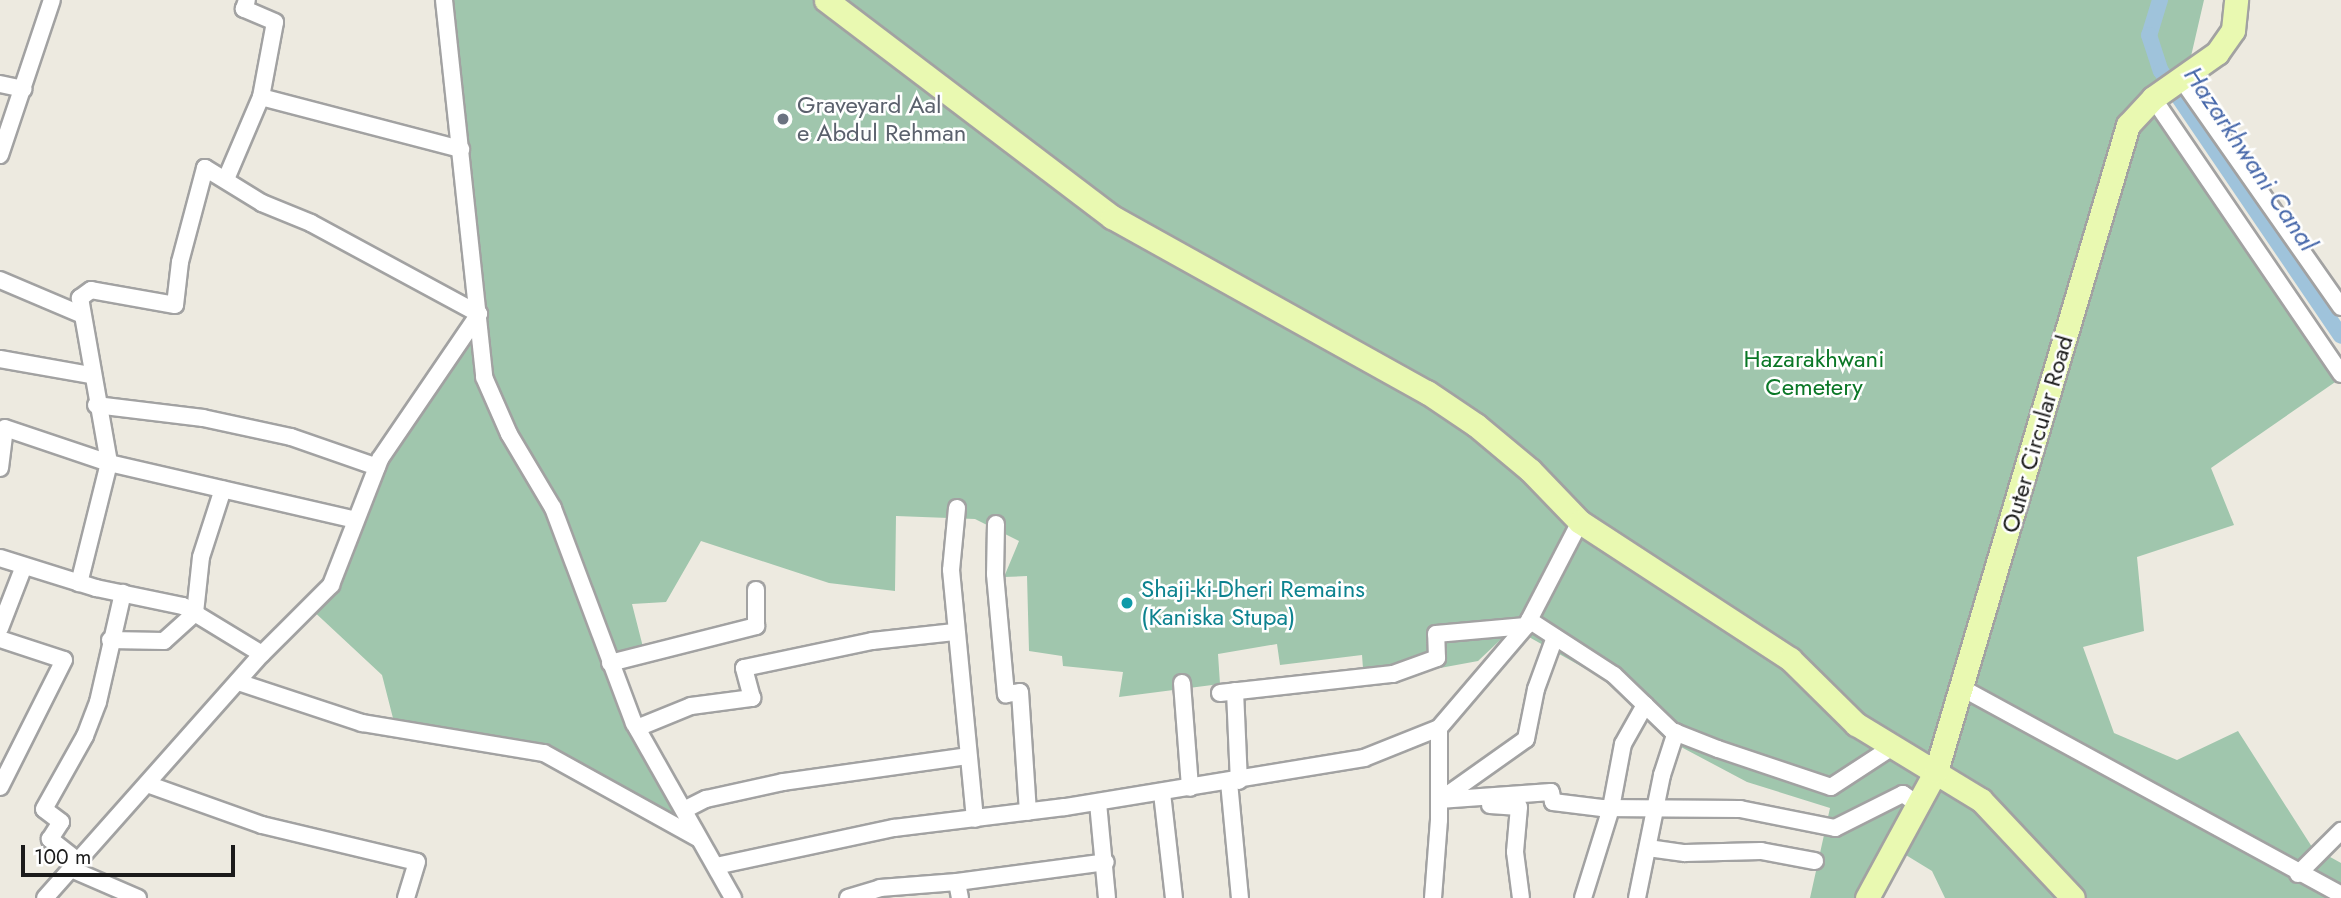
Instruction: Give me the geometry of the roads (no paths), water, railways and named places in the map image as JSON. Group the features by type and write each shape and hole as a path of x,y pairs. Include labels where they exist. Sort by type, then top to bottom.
{"main road":[{"path":"826,0 1112,217 1427,392 1476,425 1530,470 1580,522 1790,659 1856,724 1981,800 2073,898"},
{"name":"Outer Circular Road","path":"1867,898 1936,771 2128,125 2154,98 2217,53 2233,30 2236,0"}],"street":[{"path":"0,155 52,0"},
{"path":"226,179 261,97 275,22 244,9 247,0"},
{"path":"444,0 484,376 509,434 553,508 637,728 733,898"},
{"path":"2182,80 2341,307"},
{"path":"0,84 23,89"},
{"path":"261,97 461,149"},
{"path":"2154,98 2341,374"},
{"path":"79,583 109,463 90,375 80,298 92,290 175,304 180,262 205,168 262,203 312,223 479,314"},
{"path":"0,280 80,314"},
{"path":"45,898 262,654 331,585 377,467 479,314"},
{"path":"0,359 90,375"},
{"path":"96,405 202,418 291,437 377,467"},
{"path":"0,468 5,428 58,442 109,463 356,520"},
{"path":"110,639 164,641 195,613 201,557 223,489"},
{"path":"957,508 951,570 975,818"},
{"path":"716,866 894,828 1098,803 1364,758 1438,727 1527,623 1580,522"},
{"path":"996,524 995,574 1006,694 1020,692 1028,812"},
{"path":"0,558 79,583 183,606 262,654"},
{"path":"0,628 24,566"},
{"path":"610,663 755,626 756,590"},
{"path":"123,593 110,639 98,702 85,736 44,809 61,822 50,839 75,865 138,898"},
{"path":"1240,898 1227,692 1393,674 1437,658 1436,634 1527,623 1555,637 1614,675 1676,732 1831,787 1894,746"},
{"path":"637,728 691,706 751,698 744,668 872,641 955,632"},
{"path":"1439,800 1526,739 1536,689 1555,637"},
{"path":"0,639 64,660 0,787"},
{"path":"238,682 362,723 544,752 701,841"},
{"path":"1182,683 1190,789"},
{"path":"1962,688 2298,874 2341,895"},
{"path":"1583,898 1611,808 1623,744 1644,705"},
{"path":"1433,898 1439,800 1438,727"},
{"path":"1637,898 1676,732"},
{"path":"684,810 706,799 783,782 968,757"},
{"path":"147,784 261,825 417,862 406,898"},
{"path":"1439,800 1551,792 1553,802 1611,808 1741,809 1835,828 1903,794 1919,805"},
{"path":"1162,793 1174,898"},
{"path":"1439,800 1519,807 1515,852 1521,898"},
{"path":"1098,803 1107,898"},
{"path":"2298,874 2341,831"},
{"path":"1648,848 1685,853 1761,851 1815,862"},
{"path":"848,898 880,888 959,890 1105,862"}],"waterway":[{"name":"Hazarkhwani Canal","path":"2160,0 2149,35 2161,71 2341,336"}],"place":[{"name":"Graveyard Aal e Abdul Rehman","path":"783,119"},
{"name":"Shaji-ki-Dheri Remains (Kaniska Stupa)","path":"1127,603"}],"park label":[{"name":"Hazarakhwani Cemetery","path":"1814,373"}]}
